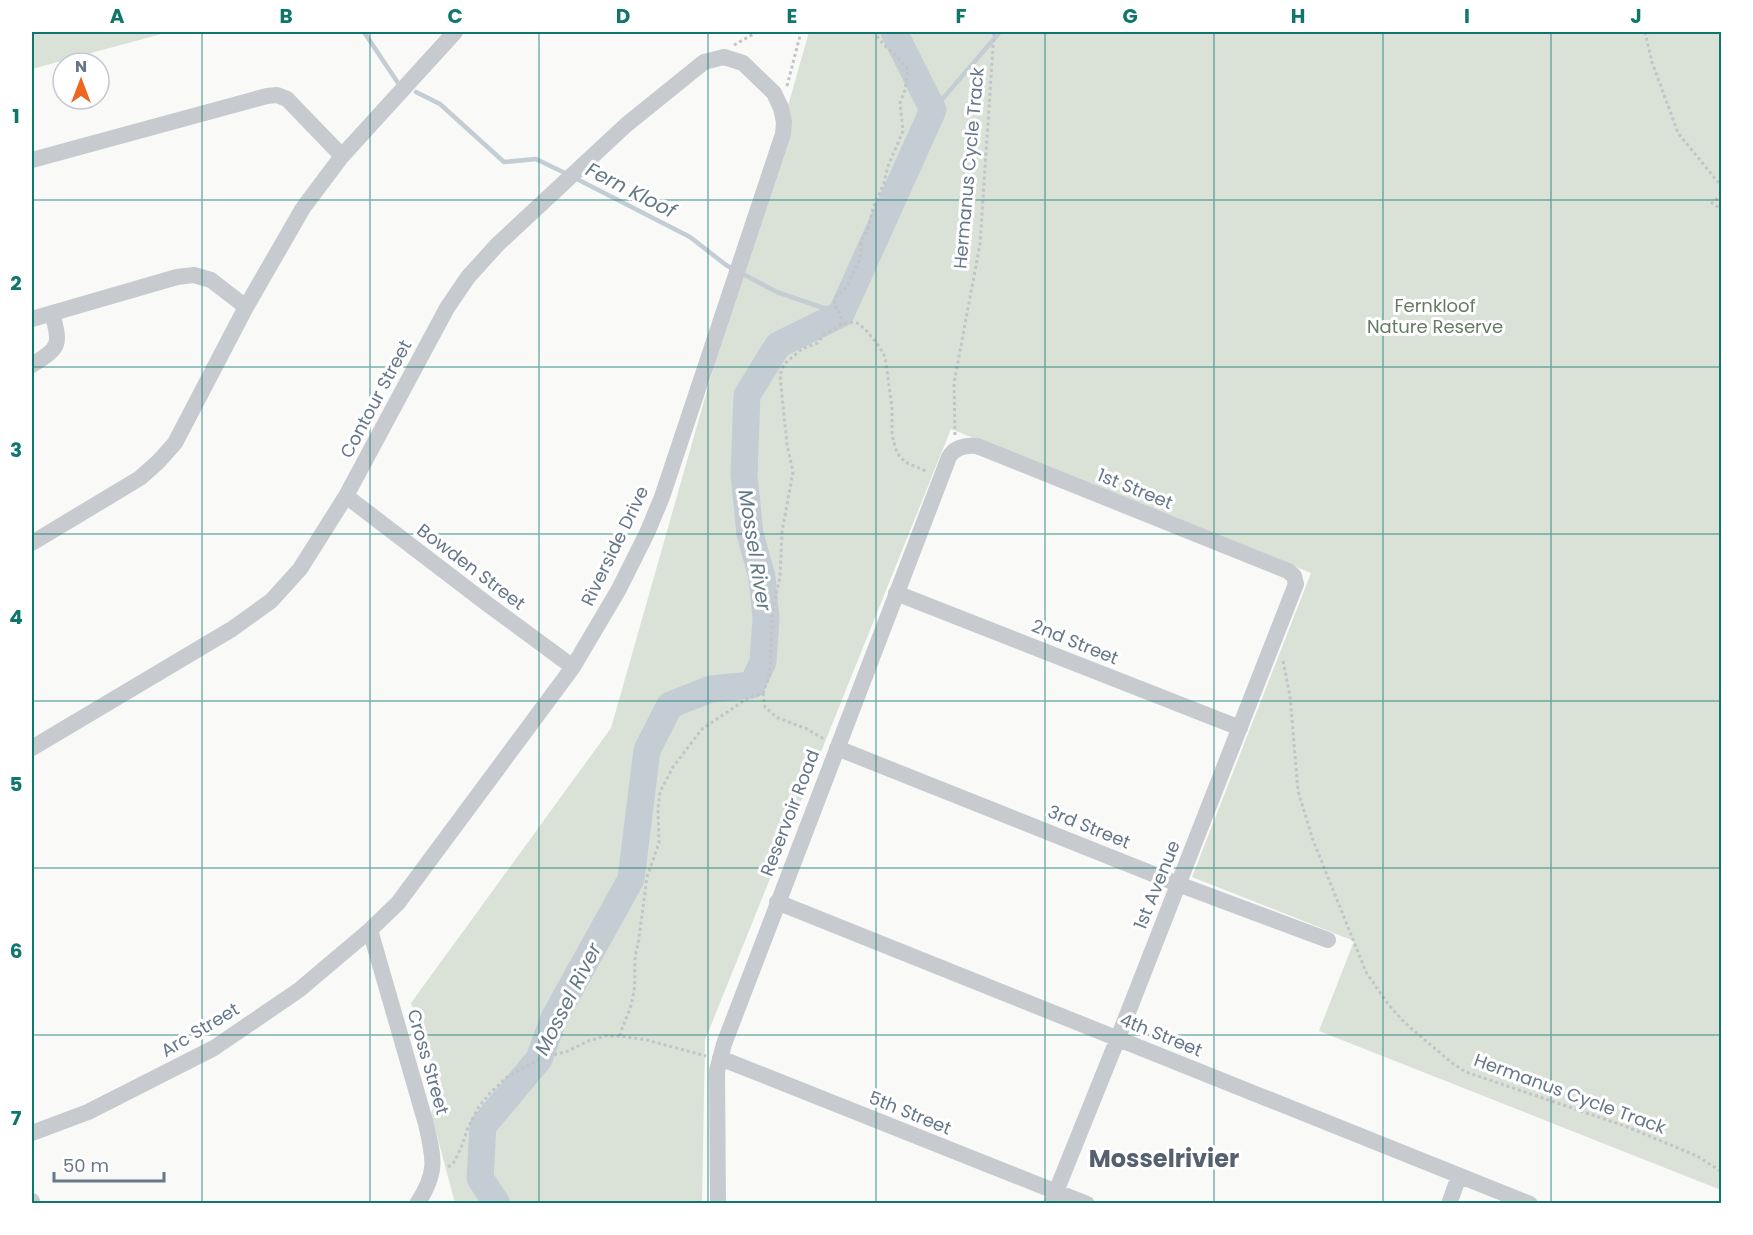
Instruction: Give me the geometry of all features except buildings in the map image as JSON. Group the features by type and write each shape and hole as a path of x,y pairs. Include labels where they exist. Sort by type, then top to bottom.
{"street":[{"path":"32,543 140,478 175,443 246,307 303,208 342,156 455,32"},
{"name":"Contour Street","path":"32,748 232,629 271,601 300,569 346,496 447,308 468,277 498,244 626,125 704,62 724,57 743,63 774,93 781,108"},
{"path":"32,160 277,95 287,99 342,156"},
{"name":"Riverside Drive","path":"370,930 398,903 573,667 619,589 647,533 663,497 783,134 784,122 781,108"},
{"path":"32,319 177,277 194,275 211,280 246,307"},
{"path":"32,365 51,353 57,345 58,336 52,314"},
{"name":"1st Street","path":"955,450 977,446 1288,571 1295,579"},
{"name":"Reservoir Road","path":"717,1203 717,1085 724,1044 941,476 955,450"},
{"name":"Bowden Street","path":"346,496 573,667"},
{"name":"1st Avenue","path":"1053,1197 1295,589 1295,579"},
{"name":"2nd Street","path":"896,593 1240,728"},
{"name":"3rd Street","path":"837,748 1178,884 1328,940"},
{"name":"4th Street","path":"777,902 1530,1203"},
{"name":"Arc Street","path":"32,1133 88,1112 214,1048 298,990 370,930"},
{"name":"Cross Street","path":"370,930 426,1124 433,1156 433,1172"},
{"name":"5th Street","path":"720,1058 1053,1197 1087,1203"},
{"path":"417,1203 428,1188 433,1172"},
{"path":"1449,1203 1459,1176"}],"path":[{"path":"781,108 801,32"},
{"path":"841,325 841,314 834,305 835,298 845,289 860,259 862,239 868,230 873,208 903,131 900,103 908,70 882,43 875,32"},
{"name":"Hermanus Cycle Track","path":"955,450 954,383 980,244 994,32"},
{"path":"1645,32 1652,62 1678,133 1722,187"},
{"path":"1722,194 1712,203 1722,210"},
{"path":"837,748 807,729 776,717 765,707 763,693 770,673 772,615 780,577 782,532 793,472 787,444 780,375 784,364 802,349 817,343 825,334 841,325 849,322 857,323 879,346 885,357 892,407 892,435 897,453 905,462 941,476"},
{"name":"Hermanus Cycle Track","path":"1278,632 1290,696 1298,791 1312,840 1366,972 1388,1004 1421,1037 1466,1072 1625,1126 1697,1156 1722,1172"},
{"path":"620,1036 622,1024 634,994 635,954 647,877 659,843 660,792 673,767 702,729 748,698 763,693"},
{"path":"433,1172 441,1172 454,1162 461,1149 466,1130 478,1108 490,1093 508,1076 538,1059 567,1051 605,1036 647,1040 694,1054 720,1058"}],"green space":[{"path":"32,32 169,32 99,51 51,51 51,64 32,69"},
{"name":"Fernkloof Nature Reserve","path":"809,32 1721,32 1721,1190 1319,1031 1354,941 1192,877 1311,573 951,429 705,1040 702,1203 455,1203 431,1113 442,1095 411,1003 611,728"}],"waterway":[{"name":"Fern Kloof","path":"364,32 398,83"},
{"name":"Mossel River","path":"497,1204 480,1178 483,1126 539,1059 554,1018 631,879 647,750 670,705 711,689 752,685 763,662 766,618 762,577 750,534 744,475 747,395 778,345 841,314 933,110 894,32"},
{"path":"933,110 1000,32"},
{"name":"Fern Kloof","path":"416,92 440,104 504,162 536,159 567,174"},
{"name":"Fern Kloof","path":"575,178 690,237 733,269"},
{"name":"Fern Kloof","path":"741,273 777,292 841,314"}],"district":[{"name":"Mosselrivier","path":"1164,1159"}]}
